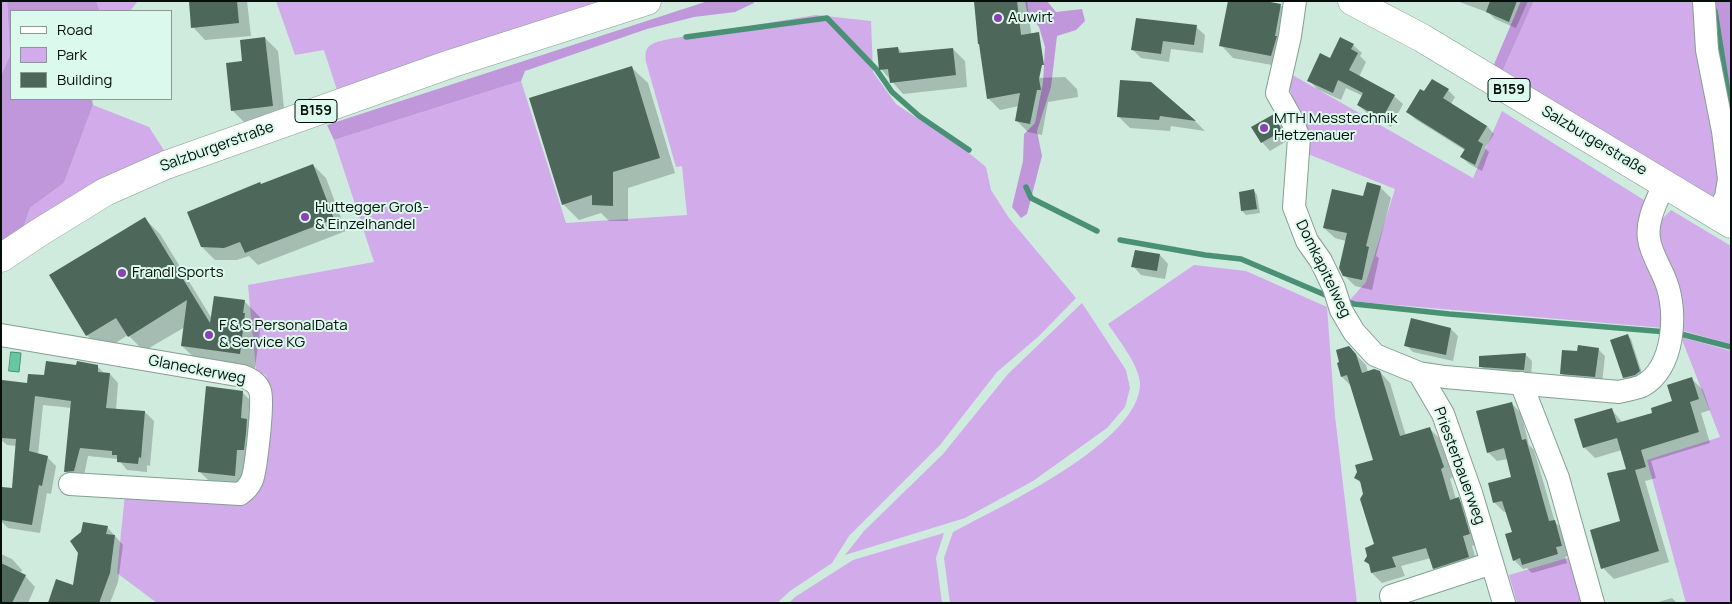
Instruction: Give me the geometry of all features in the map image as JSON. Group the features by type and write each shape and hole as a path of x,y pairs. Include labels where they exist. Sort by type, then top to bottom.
{"main road":[{"name":"Salzburgerstraße","path":"1,258 105,192 166,165 450,64 647,1"},
{"name":"Salzburgerstraße","path":"1352,1 1422,38 1664,184 1723,211"}],"street":[{"name":"Domkapitelweg","path":"1295,1 1290,36 1277,93 1291,118 1299,138 1294,207 1306,241 1320,260 1334,288 1341,310 1354,332 1375,355 1419,373 1446,377 1619,392 1641,386 1656,375 1664,364 1671,332 1671,305 1666,283 1649,239 1650,216 1664,184"},
{"path":"1704,1 1707,50 1727,156 1729,178 1723,211"},
{"name":"Glaneckerweg","path":"1,335 243,376 255,382 261,392 252,478 248,490 240,494 70,484"},
{"name":"Priesterbauerweg","path":"1419,373 1443,414 1471,493 1504,603"},
{"path":"1521,383 1558,478 1593,603"},
{"path":"1391,596 1492,563"}],"green space":[{"path":"1,1 7,1 10,55 1,76"},
{"path":"96,1 138,1 131,10 100,10"},
{"path":"276,1 611,1 337,90 324,50 295,55"},
{"path":"1534,1 1697,1 1725,173 1716,202 1503,70"},
{"path":"816,15 871,21 873,72 896,104 969,153 986,167 991,190 1009,218 1076,298 1039,336 997,372 940,445 849,536 832,563 790,591 777,603 157,603 117,573 125,494 240,504 253,499 260,488 269,389 266,375 256,370 248,285 374,262 334,140 521,81 566,223 687,215 682,166 676,167 646,62 648,47 654,43 669,39"},
{"path":"1289,73 1473,178 1502,111 1644,200 1639,228 1640,252 1660,290 1664,328 1349,301 1366,282 1395,189 1303,152 1304,129 1289,87"},
{"path":"93,105 149,127 167,155 22,232 30,208 64,183"},
{"path":"1671,210 1731,246 1731,344 1680,330 1658,238 1662,219"},
{"path":"1194,265 1246,271 1327,307 1335,416 1357,603 950,603 944,558 953,532 1032,490 1064,470 1094,449 1118,427 1134,405 1140,383 1132,360 1108,324"},
{"path":"1082,303 1126,370 1130,388 1125,407 1107,428 1033,481 965,518 845,555 864,531 943,454 1008,374"},
{"path":"1681,337 1731,351 1731,603 1686,603 1647,460 1720,437"},
{"path":"944,533 936,558 942,603 789,603 795,597 853,560"},
{"path":"1574,556 1587,603 1517,603 1509,575"}],"shaded area":[{"path":"7,1 96,1 100,10 10,10 10,55"},
{"path":"708,1 754,1 754,3 735,12 694,17 647,29 525,71 521,81 334,140 327,125"},
{"path":"1025,1 1047,1 1056,12 1082,9 1085,21 1076,30 1057,36 1051,87 1037,131 1042,156 1027,214 1021,218 1012,207 1023,161 1024,134 1035,123 1043,83 1045,47 1039,27 1027,11"},
{"path":"1521,1 1534,1 1503,70 1492,69"},
{"path":"1713,1 1731,1 1731,125 1722,83"},
{"path":"10,55 10,100 92,100 93,105 64,183 30,208 22,232 1,246 1,76"},
{"path":"11,352 21,353 19,372 9,371"}],"building":[{"path":"189,1 237,1 239,23 191,28"},
{"path":"974,1 1017,1 1021,35 1039,32 1044,65 1042,65 1039,79 1041,90 1037,90 1030,124 1015,121 1020,93 987,99 978,44"},
{"path":"1228,1 1265,1 1281,4 1275,36 1277,36 1271,56 1219,46"},
{"path":"1490,1 1517,1 1509,22 1486,12"},
{"path":"1136,18 1197,25 1194,45 1163,41 1161,54 1131,50"},
{"path":"265,37 273,106 231,111 226,63 242,61 240,40"},
{"path":"1340,37 1354,44 1351,49 1358,53 1349,70 1395,95 1382,119 1357,105 1363,93 1338,80 1333,93 1307,81 1320,53 1330,58"},
{"path":"898,47 899,53 953,48 956,75 890,83 888,69 879,70 877,49"},
{"path":"632,66 660,158 613,172 613,206 592,205 592,195 562,205 529,98"},
{"path":"1432,79 1449,89 1443,98 1487,126 1478,141 1483,144 1475,165 1460,157 1465,149 1406,112 1420,89 1424,91"},
{"path":"1120,80 1151,82 1196,121 1160,116 1159,120 1117,117"},
{"path":"1274,114 1282,131 1261,143 1251,127"},
{"path":"313,164 334,219 245,253 240,242 224,248 201,247 187,212 260,182 261,184"},
{"path":"1367,182 1381,186 1366,246 1369,247 1362,280 1343,276 1339,268 1347,233 1323,228 1332,189 1363,196"},
{"path":"1254,189 1257,209 1241,211 1239,192"},
{"path":"145,217 210,323 214,296 245,300 240,354 181,346 187,300 128,337 116,318 86,336 49,275"},
{"path":"1135,250 1160,254 1157,271 1131,267"},
{"path":"1411,318 1451,328 1446,355 1404,346"},
{"path":"1628,334 1640,371 1635,375 1623,378 1610,340"},
{"path":"1578,345 1599,348 1595,377 1560,374 1562,350 1577,351"},
{"path":"1349,346 1356,354 1362,373 1374,369 1380,371 1400,436 1430,427 1444,467 1441,469 1450,500 1459,497 1470,534 1463,536 1469,557 1433,569 1426,548 1392,557 1396,567 1371,573 1369,564 1364,561 1367,556 1365,548 1374,544 1360,499 1363,494 1360,481 1354,478 1357,472 1355,465 1373,460 1347,375 1341,377 1337,363 1339,362 1336,350"},
{"path":"1526,353 1524,370 1479,367 1479,356"},
{"path":"46,361 76,365 77,361 98,365 98,372 110,373 106,408 145,411 141,458 139,457 138,464 117,462 117,455 112,455 112,451 80,448 74,471 64,472 71,401 35,396 29,451 48,456 42,486 39,485 32,525 1,520 2,487 12,488 16,439 1,438 2,380 27,383 28,374 44,375"},
{"path":"1692,377 1699,399 1690,402 1699,432 1641,450 1646,467 1635,470 1659,551 1601,569 1590,530 1620,521 1607,473 1626,469 1617,438 1583,448 1574,419 1612,408 1617,423 1652,413 1651,408 1672,401 1667,385"},
{"path":"206,386 243,391 241,418 247,419 246,433 244,450 237,450 235,476 198,472"},
{"path":"1512,402 1522,440 1526,439 1549,521 1555,520 1562,546 1556,547 1558,554 1522,565 1520,558 1513,561 1505,534 1512,532 1502,501 1493,503 1488,483 1511,477 1504,448 1487,453 1476,411"},
{"path":"83,522 108,526 106,534 115,535 110,573 99,603 48,603 56,579 73,585 78,553 70,541 81,532"},
{"path":"1,563 26,575 12,603 1,603"}],"waterway":[{"path":"1715,11 1731,111"},
{"path":"686,37 827,18 876,69 892,92 919,116 969,150"},
{"path":"1026,187 1031,198 1097,231"},
{"path":"1120,240 1205,255 1241,259 1330,297"},
{"path":"1344,301 1354,304 1449,314 1667,332"},
{"path":"1677,333 1731,347"}],"place":[{"name":"Auwirt","path":"998,18"},
{"name":"MTH Messtechnik Hetzenauer","path":"1264,128"},
{"name":"Huttegger Groß- & Einzelhandel","path":"305,217"},
{"name":"Frandl Sports","path":"122,273"},
{"name":"F & S PersonalData & Service KG","path":"209,335"}]}
